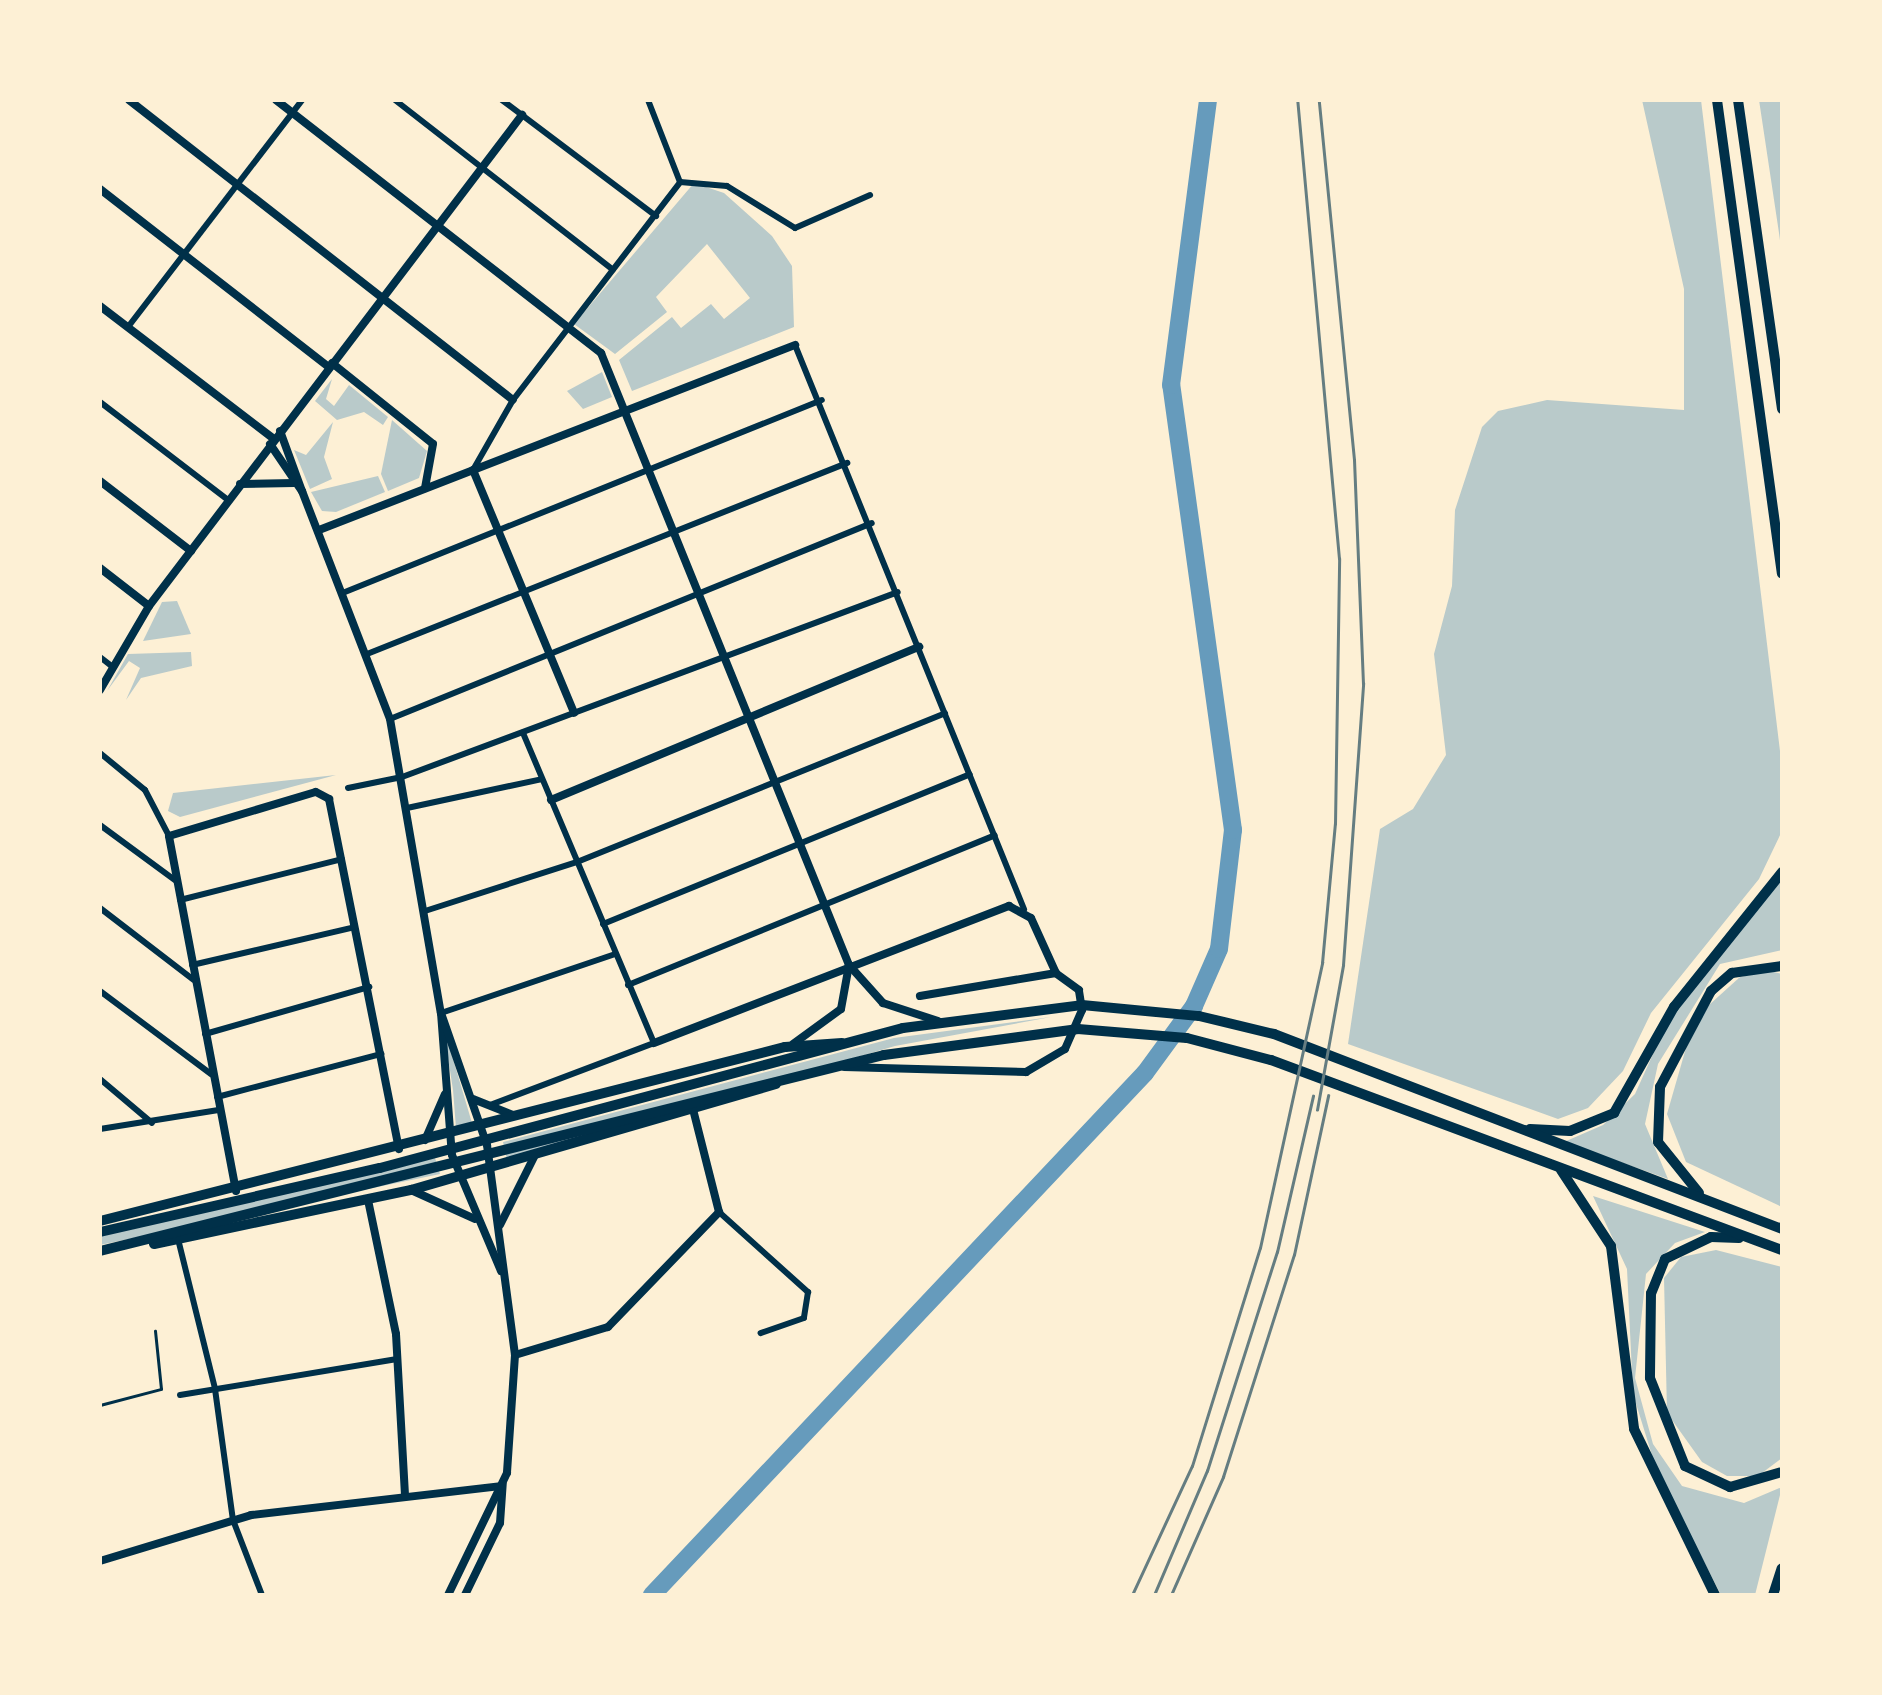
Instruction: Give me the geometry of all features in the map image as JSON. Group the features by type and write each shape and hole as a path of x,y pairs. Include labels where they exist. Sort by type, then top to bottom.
{"main road":[{"path":"1717,100 1782,574"},
{"path":"1738,100 1782,408"},
{"path":"1521,1129 1570,1131 1614,1113 1674,1007 1782,872"},
{"path":"1712,1203 1682,1180 1658,1142 1660,1087 1711,991 1744,969 1782,966"},
{"path":"100,1232 938,1021 1019,1009 1124,1008 1237,1023 1782,1228"},
{"path":"100,1251 782,1080 970,1037 1094,1030 1208,1042 1782,1250"},
{"path":"100,1221 399,1149 785,1047 848,1044"},
{"path":"133,1244 179,1243 410,1191 694,1113 782,1080"},
{"path":"520,1116 516,1142 537,1156"},
{"path":"399,1149 416,1165 410,1191"},
{"path":"1561,1169 1611,1246 1634,1429 1715,1595"},
{"path":"1754,1240 1710,1236 1665,1259 1651,1293 1650,1378 1685,1466 1730,1487 1782,1472"},
{"path":"1774,1595 1782,1568"}],"street":[{"path":"129,100 512,400"},
{"path":"276,100 568,325 608,364 849,966 882,1003 938,1021"},
{"path":"128,327 302,100"},
{"path":"396,100 613,270"},
{"path":"502,100 656,216"},
{"path":"648,100 680,182"},
{"path":"100,690 149,606 522,115"},
{"path":"680,182 728,186 795,228 870,195"},
{"path":"473,470 512,400 680,182"},
{"path":"100,189 434,444 426,488"},
{"path":"100,306 275,438 345,592 390,719 402,777 441,1012 450,1135 459,1178 501,1271"},
{"path":"319,530 795,345 848,463 1024,910 1056,973 1079,990 1082,1010 1048,1064 982,1075 840,1066"},
{"path":"345,592 822,400"},
{"path":"100,402 228,500"},
{"path":"275,438 300,488"},
{"path":"368,654 848,463"},
{"path":"473,470 574,713"},
{"path":"100,481 190,551"},
{"path":"240,484 300,488"},
{"path":"390,719 872,523"},
{"path":"100,568 149,606"},
{"path":"348,788 402,777 898,592"},
{"path":"551,800 918,647"},
{"path":"100,657 112,667"},
{"path":"424,911 577,862 945,713"},
{"path":"523,732 654,1043"},
{"path":"100,753 145,790 169,836 174,880 236,1190"},
{"path":"603,924 804,846 970,774"},
{"path":"407,808 542,778"},
{"path":"169,836 322,792 342,858 399,1149"},
{"path":"100,825 174,880"},
{"path":"628,985 995,835"},
{"path":"178,900 342,858"},
{"path":"100,908 194,980"},
{"path":"489,1106 1000,908 1024,910"},
{"path":"191,966 356,927"},
{"path":"441,1012 615,954"},
{"path":"785,1047 834,1019 849,966"},
{"path":"920,996 1056,973"},
{"path":"204,1034 368,988"},
{"path":"100,992 212,1074"},
{"path":"441,1012 482,1126 515,1355 500,1524 465,1595"},
{"path":"216,1097 381,1054"},
{"path":"100,1079 152,1124"},
{"path":"424,1142 447,1090"},
{"path":"472,1100 520,1116"},
{"path":"100,1128 152,1124 218,1110"},
{"path":"694,1113 720,1212 808,1292 804,1318 761,1333"},
{"path":"499,1230 513,1184 537,1156"},
{"path":"410,1191 477,1220"},
{"path":"368,1200 396,1359 406,1496"},
{"path":"515,1355 608,1327 720,1212"},
{"path":"179,1243 215,1389 233,1520 262,1595"},
{"path":"180,1395 396,1359"},
{"path":"100,1561 233,1520 406,1496 483,1494 503,1484"},
{"path":"448,1595 503,1484"}],"lane":[{"path":"100,1405 161,1390 155,1332"}],"shaded area":[{"path":"1642,100 1701,100 1780,751 1782,831 1759,879 1651,1013 1623,1071 1588,1108 1558,1119 1348,1044 1380,829 1413,809 1446,755 1434,654 1452,586 1455,510 1482,427 1498,411 1547,400 1684,410 1684,289"},
{"path":"1759,100 1782,100 1782,255 1779,233"},
{"path":"694,183 724,193 772,236 792,266 794,327 632,391 619,360 672,317 681,328 711,304 724,319 750,298 707,244 656,297 667,312 615,354 574,324"},
{"path":"602,372 612,397 583,409 567,391"},
{"path":"332,379 326,399 334,406 349,385 388,417 383,425 364,412 337,420 315,401"},
{"path":"392,420 427,451 419,478 388,491 381,474"},
{"path":"333,422 324,457 332,479 310,489 294,450 306,455"},
{"path":"378,476 385,492 336,512 322,511 311,492"},
{"path":"177,601 191,634 143,641 162,602"},
{"path":"191,652 192,666 141,678 126,700 140,668 129,661 107,691 128,654"},
{"path":"336,775 180,817 168,811 173,793"},
{"path":"1782,876 1782,950 1720,964 1658,1064 1645,1124 1668,1179 1564,1142 1603,1125 1635,1094 1667,1023"},
{"path":"1770,971 1782,974 1782,1207 1686,1162 1667,1114 1688,1041 1709,1005 1740,977"},
{"path":"1051,1017 895,1046 507,1160 503,1142 894,1038"},
{"path":"443,1025 472,1123 456,1128 453,1090"},
{"path":"435,1158 440,1174 100,1245 100,1236"},
{"path":"1593,1196 1705,1232 1675,1243 1646,1274 1635,1378 1653,1444 1682,1486 1744,1503 1782,1487 1755,1595 1721,1595 1656,1468 1633,1394 1627,1269"},
{"path":"1716,1250 1782,1267 1782,1458 1758,1476 1727,1476 1702,1462 1667,1413 1664,1278 1681,1257"}],"waterway":[{"path":"652,1595 1145,1073 1194,1006 1219,949 1233,830 1171,385 1208,100"}],"railway":[{"path":"1132,1595 1192,1466 1260,1248 1322,963 1335,824 1339,559 1297,100"},
{"path":"1317,1110 1343,965 1363,684 1354,460 1319,100"},
{"path":"1154,1595 1207,1471 1277,1252 1313,1096"},
{"path":"1171,1595 1223,1477 1294,1255 1328,1096"}]}
